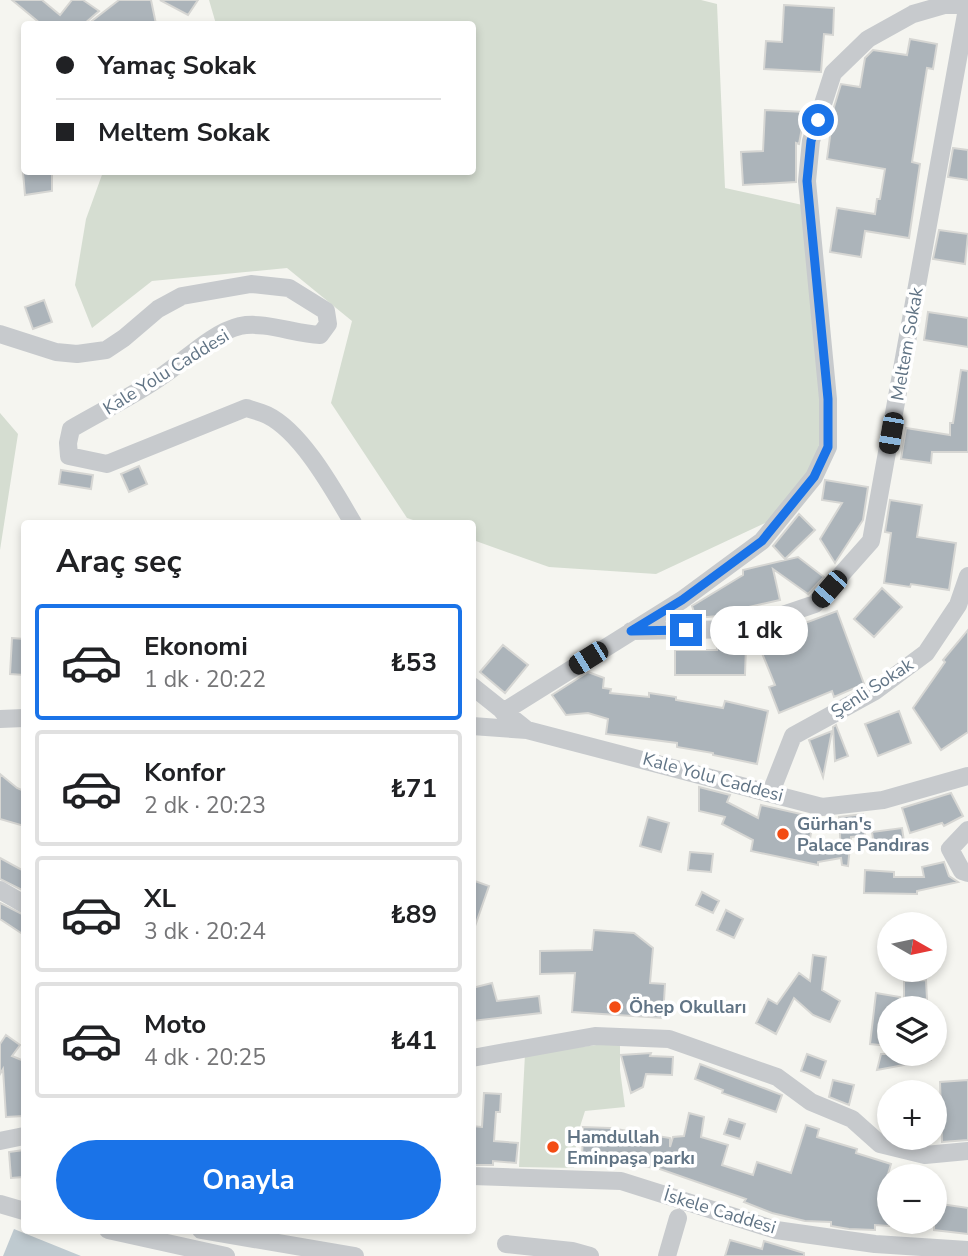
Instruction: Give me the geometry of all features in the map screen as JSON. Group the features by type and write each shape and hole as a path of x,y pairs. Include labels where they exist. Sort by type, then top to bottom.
{"street":[{"path":"503,712 682,600 762,541 814,477 828,447 828,399 807,181 811,141 833,73 868,39 897,22 915,21 968,4"},
{"name":"Meltem Sokak","path":"631,631 741,629 815,604 871,541 968,4"},
{"name":"Kale Yolu Caddesi","path":"8,337 56,352 77,354 106,351 158,309 182,296 251,284 289,288 326,311 328,324 320,335 241,326 207,342 159,379 71,429 69,456 107,464 246,408 269,416 292,435 318,465 351,520"},
{"name":"Şenli Sokak","path":"771,792 793,736 875,691 926,653 958,605 968,576"},
{"name":"Kale Yolu Caddesi","path":"476,689 527,730 822,807 883,800 968,776"},
{"path":"0,719 21,718"},
{"path":"476,726 527,730"},
{"path":"968,830 950,849 962,871 968,873"},
{"path":"0,890 21,902"},
{"path":"476,1057 594,1037 669,1039 777,1077 811,1102 852,1119 880,1144 925,1155 968,1151"},
{"path":"0,1141 21,1137"},
{"name":"İskele Caddesi","path":"476,1176 621,1181 776,1230 959,1252"},
{"path":"1,1205 21,1199"},
{"path":"1,1205 21,1209"},
{"path":"667,1256 678,1218"},
{"path":"126,1234 226,1256"},
{"path":"225,1234 355,1256"},
{"path":"506,1244 572,1251 590,1256"}],"shaded area":[{"path":"209,0 701,0 717,4 725,188 807,206 824,450 778,517 656,574 549,567 476,541 476,520 407,518 331,403 352,321 287,268 152,281 92,328 75,285 86,219 102,175 476,175 476,21 215,21"},
{"path":"0,413 18,434 0,550"},
{"path":"620,1042 620,1070 625,1107 585,1111 577,1136 574,1168 519,1167 525,1054"},
{"path":"14,1229 81,1256 3,1256"}],"building":[{"path":"12,0 42,0 60,15 72,0 83,0 99,11 87,21 37,21"},
{"path":"119,0 151,0 155,21 92,21"},
{"path":"160,0 198,0 188,15"},
{"path":"784,5 834,8 833,35 824,34 821,72 764,69 766,41 782,42"},
{"path":"910,39 937,44 933,69 927,68 912,162 920,164 909,238 865,231 861,257 830,252 837,208 875,214 885,169 827,159 834,107 841,84 860,87 865,58 873,50 907,55"},
{"path":"765,110 805,112 799,144 796,143 796,182 743,185 741,152 763,151"},
{"path":"953,148 968,150 968,180 948,177"},
{"path":"23,175 52,175 52,191 25,195"},
{"path":"939,230 968,234 965,264 933,259"},
{"path":"44,300 52,322 33,329 25,307"},
{"path":"928,312 968,318 968,347 924,340"},
{"path":"961,370 968,371 968,452 932,452 931,463 901,459 906,428 950,435"},
{"path":"139,466 147,484 129,492 121,474"},
{"path":"61,470 93,475 91,489 59,484"},
{"path":"825,480 868,487 863,520 835,563 820,539 842,503 822,500"},
{"path":"890,500 922,505 917,537 956,543 949,590 884,583 891,533 885,532"},
{"path":"799,514 815,530 785,559 773,546"},
{"path":"798,557 824,577 808,594 773,569 780,600 740,609 741,614 696,618 692,606 743,575 743,570"},
{"path":"882,588 902,607 874,637 854,619"},
{"path":"837,611 864,684 834,697 832,691 779,713 769,687 775,685 757,641"},
{"path":"968,630 968,732 941,750 913,708 945,662 943,660"},
{"path":"12,638 21,639 21,675 10,674"},
{"path":"503,645 528,665 505,693 480,672"},
{"path":"717,645 746,646 745,675 675,675 675,650 717,650"},
{"path":"588,672 604,678 603,688 611,689 610,693 649,697 649,693 723,708 725,701 768,711 757,764 677,747 677,743 606,734 608,719 588,713 566,715 552,695"},
{"path":"899,711 911,743 878,756 865,724"},
{"path":"836,725 848,756 835,761 833,727"},
{"path":"832,731 823,777 809,740"},
{"path":"0,774 21,790 21,825 0,819"},
{"path":"699,787 730,795 727,802 758,818 761,805 814,817 808,849 841,853 839,817 863,814 865,836 851,837 848,866 842,865 841,858 818,862 818,865 751,851 753,840 722,824 725,817 699,811"},
{"path":"951,793 963,816 944,826 942,823 910,833 902,808"},
{"path":"648,817 669,823 661,852 640,846"},
{"path":"902,828 905,848 875,853 872,832"},
{"path":"690,852 713,854 711,872 688,870"},
{"path":"0,858 21,869 21,890 0,879"},
{"path":"944,862 949,876 958,882 917,891 917,894 864,893 865,870 894,872 894,877 924,877 922,867"},
{"path":"476,881 489,886 476,923"},
{"path":"702,892 719,901 713,913 696,905"},
{"path":"0,903 21,914 21,933 0,919"},
{"path":"726,910 743,919 734,938 717,930"},
{"path":"594,930 634,933 653,948 650,983 665,984 663,1018 572,1012 575,973 540,974 540,951 592,950"},
{"path":"813,955 826,957 822,990 840,1001 830,1022 813,1015 794,998 776,1034 756,1023 768,999 777,1004 799,973 810,981"},
{"path":"904,982 926,982 927,996 904,996"},
{"path":"492,983 497,1001 539,996 541,1013 476,1021 476,987"},
{"path":"876,993 894,996 877,996 877,1045 870,1044"},
{"path":"6,1035 20,1045 12,1056 21,1060 21,1116 6,1117 3,1069 0,1074 0,1044"},
{"path":"651,1053 650,1056 673,1057 672,1075 646,1074 643,1087 631,1093 621,1055"},
{"path":"807,1054 826,1061 820,1078 801,1071"},
{"path":"700,1064 782,1095 776,1112 722,1093 723,1090 695,1079"},
{"path":"878,1066 899,1066 877,1070"},
{"path":"833,1080 854,1085 849,1105 829,1097"},
{"path":"968,1080 968,1140 947,1142 947,1082"},
{"path":"484,1093 501,1094 500,1112 496,1112 494,1141 518,1143 516,1163 493,1161 493,1165 476,1165 476,1126 482,1127"},
{"path":"689,1113 704,1117 701,1137 728,1145 722,1165 753,1175 757,1162 791,1173 806,1125 819,1129 817,1137 857,1149 856,1153 891,1164 877,1164 875,1230 849,1229 831,1226 831,1222 805,1221 772,1213 744,1202 746,1199 657,1168 621,1164 622,1162 582,1161 583,1127 610,1128 670,1138 670,1147 673,1137 684,1136"},
{"path":"729,1119 745,1124 740,1139 724,1134"},
{"path":"21,1150 21,1177 11,1178 9,1152"},
{"path":"947,1205 968,1208 968,1234 947,1232"},
{"path":"730,1240 762,1249 764,1241 804,1253 804,1256 725,1256"}],"place":[{"name":"Gürhan's Palace Pandıras","path":"783,834"},
{"name":"Öhep Okulları","path":"615,1007"},
{"name":"Hamdullah Eminpaşa parkı","path":"553,1147"}],"route":[{"path":"686,630 631,631 682,600 762,541 814,477 828,447 828,399 807,181 811,141 818,120"}]}
